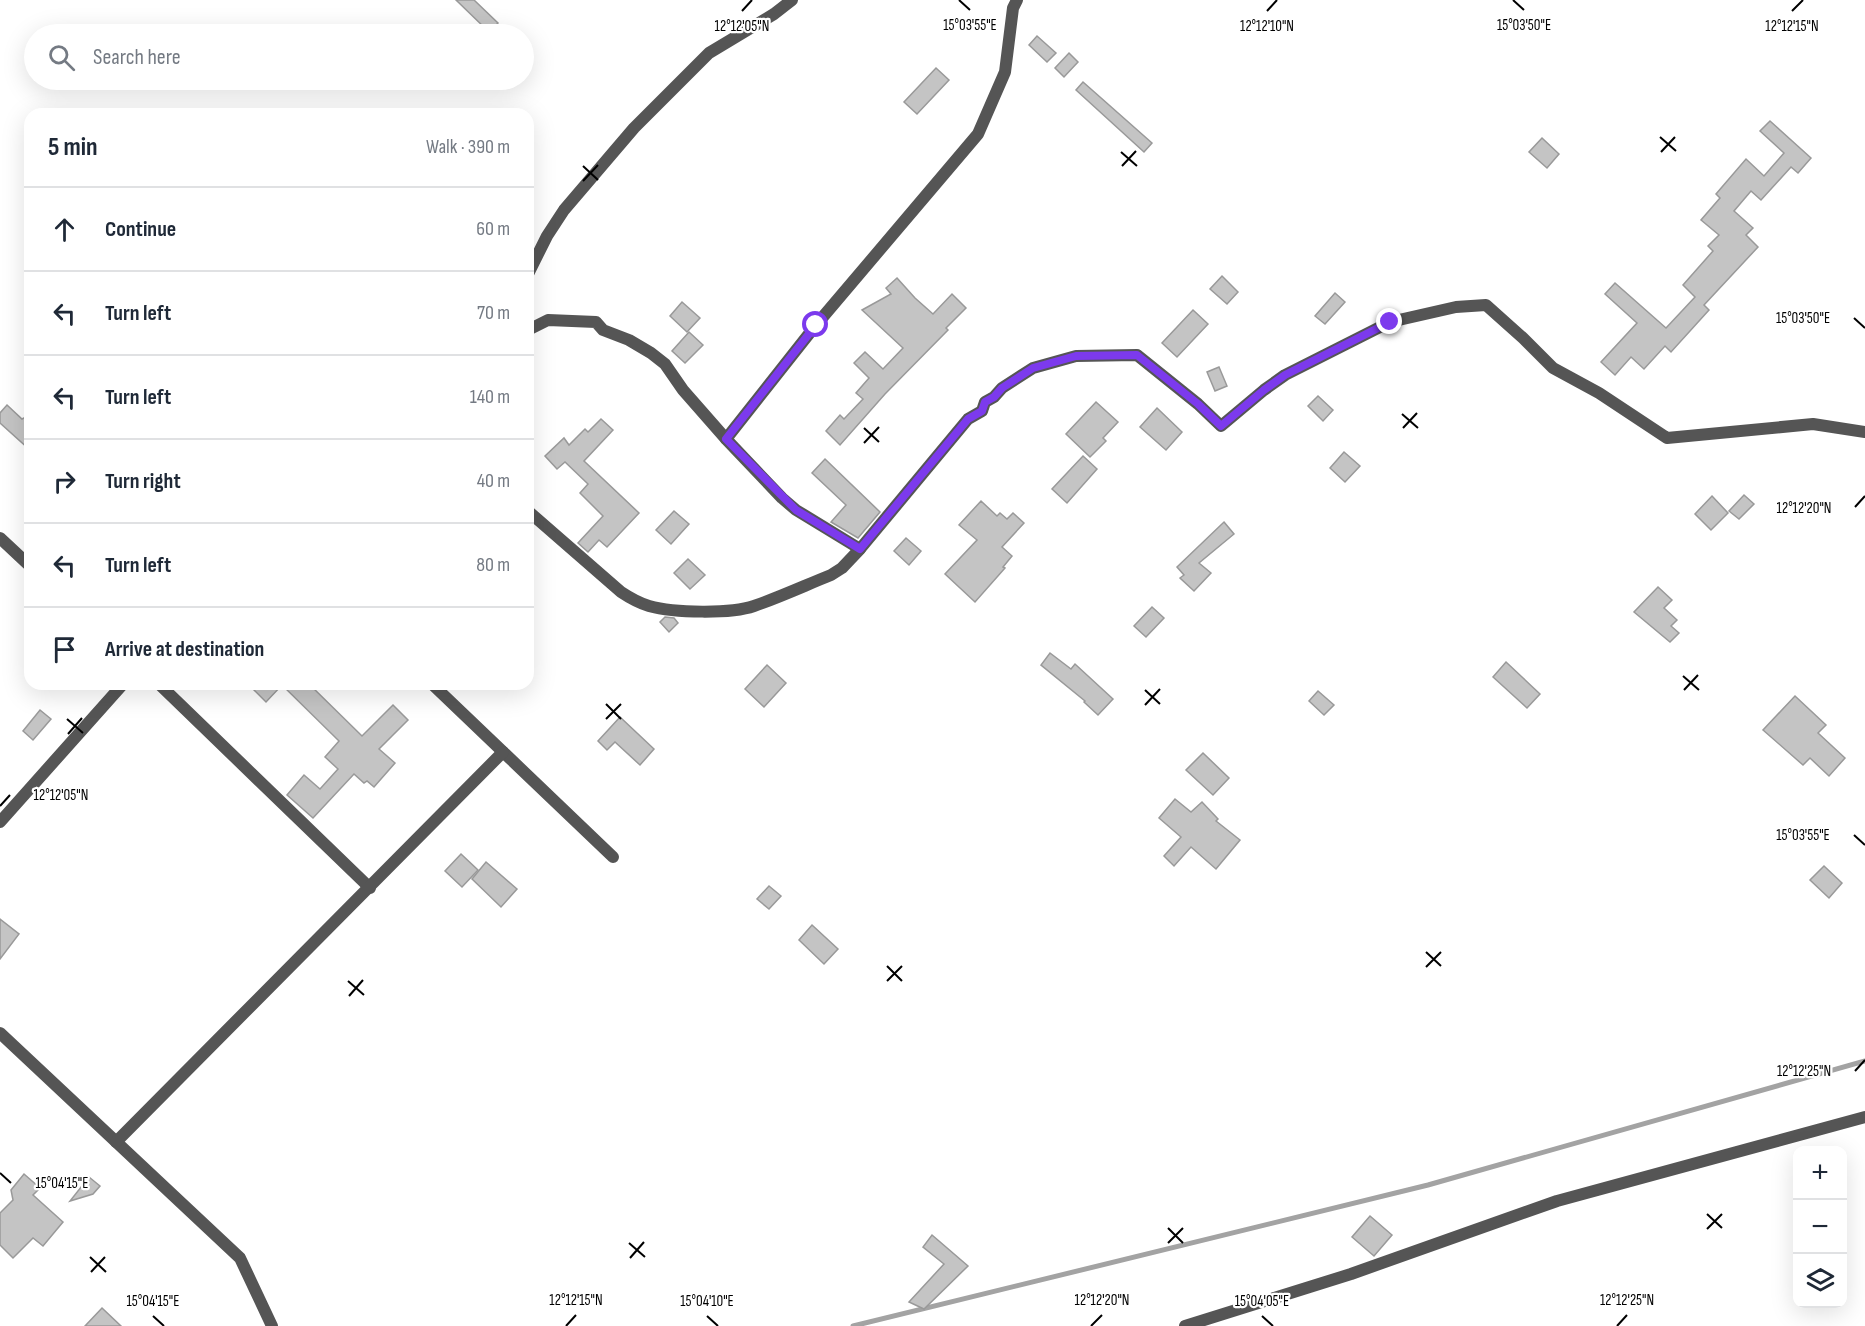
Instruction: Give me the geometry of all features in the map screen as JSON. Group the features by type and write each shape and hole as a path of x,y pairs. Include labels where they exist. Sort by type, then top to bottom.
{"street":[{"path":"534,263 564,210 634,128 709,53 774,14 792,0"},
{"path":"726,439 816,325 978,134 1005,72 1013,8 1017,0"},
{"path":"534,516 621,592 637,602 672,610 731,611 753,606 831,575 842,568 968,419 982,411 985,402 994,397 1002,388 1033,368 1076,356 1137,355 1198,404 1221,426 1264,390 1295,370 1390,322 1486,304 1552,368 1599,393 1667,438 1813,424 1865,432"},
{"path":"534,327 548,320 596,322 603,330 644,348 665,364 683,390 726,439 796,510 860,549"},
{"path":"0,538 24,560"},
{"path":"0,822 118,690"},
{"path":"165,690 370,888"},
{"path":"438,690 613,857"},
{"path":"116,1142 503,752"},
{"path":"0,1033 240,1258 272,1326"},
{"path":"1185,1326 1351,1274 1557,1201 1865,1117"}],"building":[{"path":"456,0 474,0 498,23 481,24"},
{"path":"1037,36 1056,53 1047,62 1029,45"},
{"path":"1069,53 1078,62 1064,77 1055,68"},
{"path":"936,68 949,80 917,114 904,102"},
{"path":"1083,82 1152,143 1144,152 1076,90"},
{"path":"1770,121 1811,158 1798,173 1791,167 1761,200 1751,191 1734,211 1753,228 1746,235 1758,247 1704,305 1709,310 1671,352 1665,346 1644,369 1631,357 1615,375 1601,362 1637,323 1605,294 1615,283 1666,328 1695,297 1683,285 1713,251 1708,246 1719,235 1701,220 1720,198 1716,194 1746,159 1764,176 1784,153 1760,131"},
{"path":"1542,138 1559,154 1547,168 1529,152"},
{"path":"1222,276 1238,292 1227,304 1210,289"},
{"path":"897,278 933,314 952,294 966,308 840,445 826,431 840,415 844,419 863,399 856,393 869,378 854,363 865,352 883,369 903,348 862,310 891,294 886,288"},
{"path":"1335,293 1345,302 1325,324 1315,316"},
{"path":"682,302 700,318 687,332 670,316"},
{"path":"1193,310 1208,324 1177,357 1162,343"},
{"path":"689,332 703,345 685,363 672,351"},
{"path":"1219,367 1227,386 1215,391 1207,372"},
{"path":"1318,396 1333,410 1323,421 1308,406"},
{"path":"1096,402 1118,422 1103,438 1106,441 1090,457 1066,434"},
{"path":"7,405 22,419 24,418 24,445 0,423 0,413"},
{"path":"1157,408 1182,432 1166,450 1140,427"},
{"path":"601,419 613,430 584,461 639,513 607,547 599,540 588,552 578,543 603,516 580,493 588,484 565,462 557,469 545,456 564,438 569,445 585,429 588,432"},
{"path":"1344,452 1360,466 1345,482 1330,468"},
{"path":"1083,456 1097,469 1067,503 1052,489"},
{"path":"825,459 880,512 858,538 831,522 846,505 812,473"},
{"path":"1744,495 1754,504 1739,519 1729,511"},
{"path":"1712,496 1728,513 1711,530 1695,514"},
{"path":"981,501 997,516 1000,513 1007,519 1013,513 1024,523 1002,547 1012,556 1003,567 1005,568 975,602 945,574 977,540 959,525"},
{"path":"674,511 689,524 671,544 656,530"},
{"path":"1224,522 1234,534 1199,563 1211,573 1194,591 1180,578 1184,575 1177,567"},
{"path":"906,538 921,551 909,565 894,551"},
{"path":"688,559 705,575 690,589 674,573"},
{"path":"1658,587 1672,600 1664,608 1677,620 1671,626 1679,633 1670,642 1634,612"},
{"path":"1152,607 1164,618 1146,637 1134,626"},
{"path":"665,617 674,618 678,623 669,632 660,622"},
{"path":"1050,653 1071,669 1075,664 1113,699 1098,715 1085,701 1041,665"},
{"path":"1506,662 1540,694 1527,708 1493,677"},
{"path":"767,665 786,683 764,707 745,689"},
{"path":"254,690 277,690 266,702"},
{"path":"287,690 315,690 362,736 393,705 408,720 379,749 395,763 374,787 367,781 364,783 354,774 313,818 287,795 304,775 320,789 338,769 325,757 339,741"},
{"path":"1318,691 1334,705 1324,715 1309,701"},
{"path":"1795,696 1826,725 1818,733 1845,758 1829,776 1810,758 1803,765 1763,730"},
{"path":"40,710 51,719 33,740 23,731"},
{"path":"620,717 654,749 640,765 615,742 607,750 598,741"},
{"path":"1203,753 1229,778 1213,795 1186,770"},
{"path":"1175,799 1191,812 1202,802 1218,819 1216,821 1240,840 1216,869 1191,847 1174,866 1164,856 1181,837 1159,818"},
{"path":"461,854 478,870 462,887 445,871"},
{"path":"486,862 517,889 501,907 472,879"},
{"path":"1824,866 1842,883 1829,898 1810,880"},
{"path":"769,886 781,896 769,909 757,899"},
{"path":"0,919 19,934 0,959"},
{"path":"812,925 838,949 824,964 799,940"},
{"path":"24,1174 40,1188 33,1195 63,1222 43,1246 33,1238 13,1258 0,1245 0,1213 13,1200 11,1190"},
{"path":"89,1177 100,1186 93,1194 70,1201"},
{"path":"1370,1216 1392,1235 1374,1256 1352,1237"},
{"path":"932,1235 968,1266 924,1309 909,1302 944,1264 923,1247"},
{"path":"102,1308 121,1326 85,1326"}],"waterway":[{"path":"853,1326 1428,1185 1865,1061"}],"route":[{"path":"816,325 726,439 796,510 860,549 968,419 982,411 985,402 994,397 1002,388 1033,368 1076,356 1137,355 1198,404 1221,426 1285,375 1390,322"}]}
